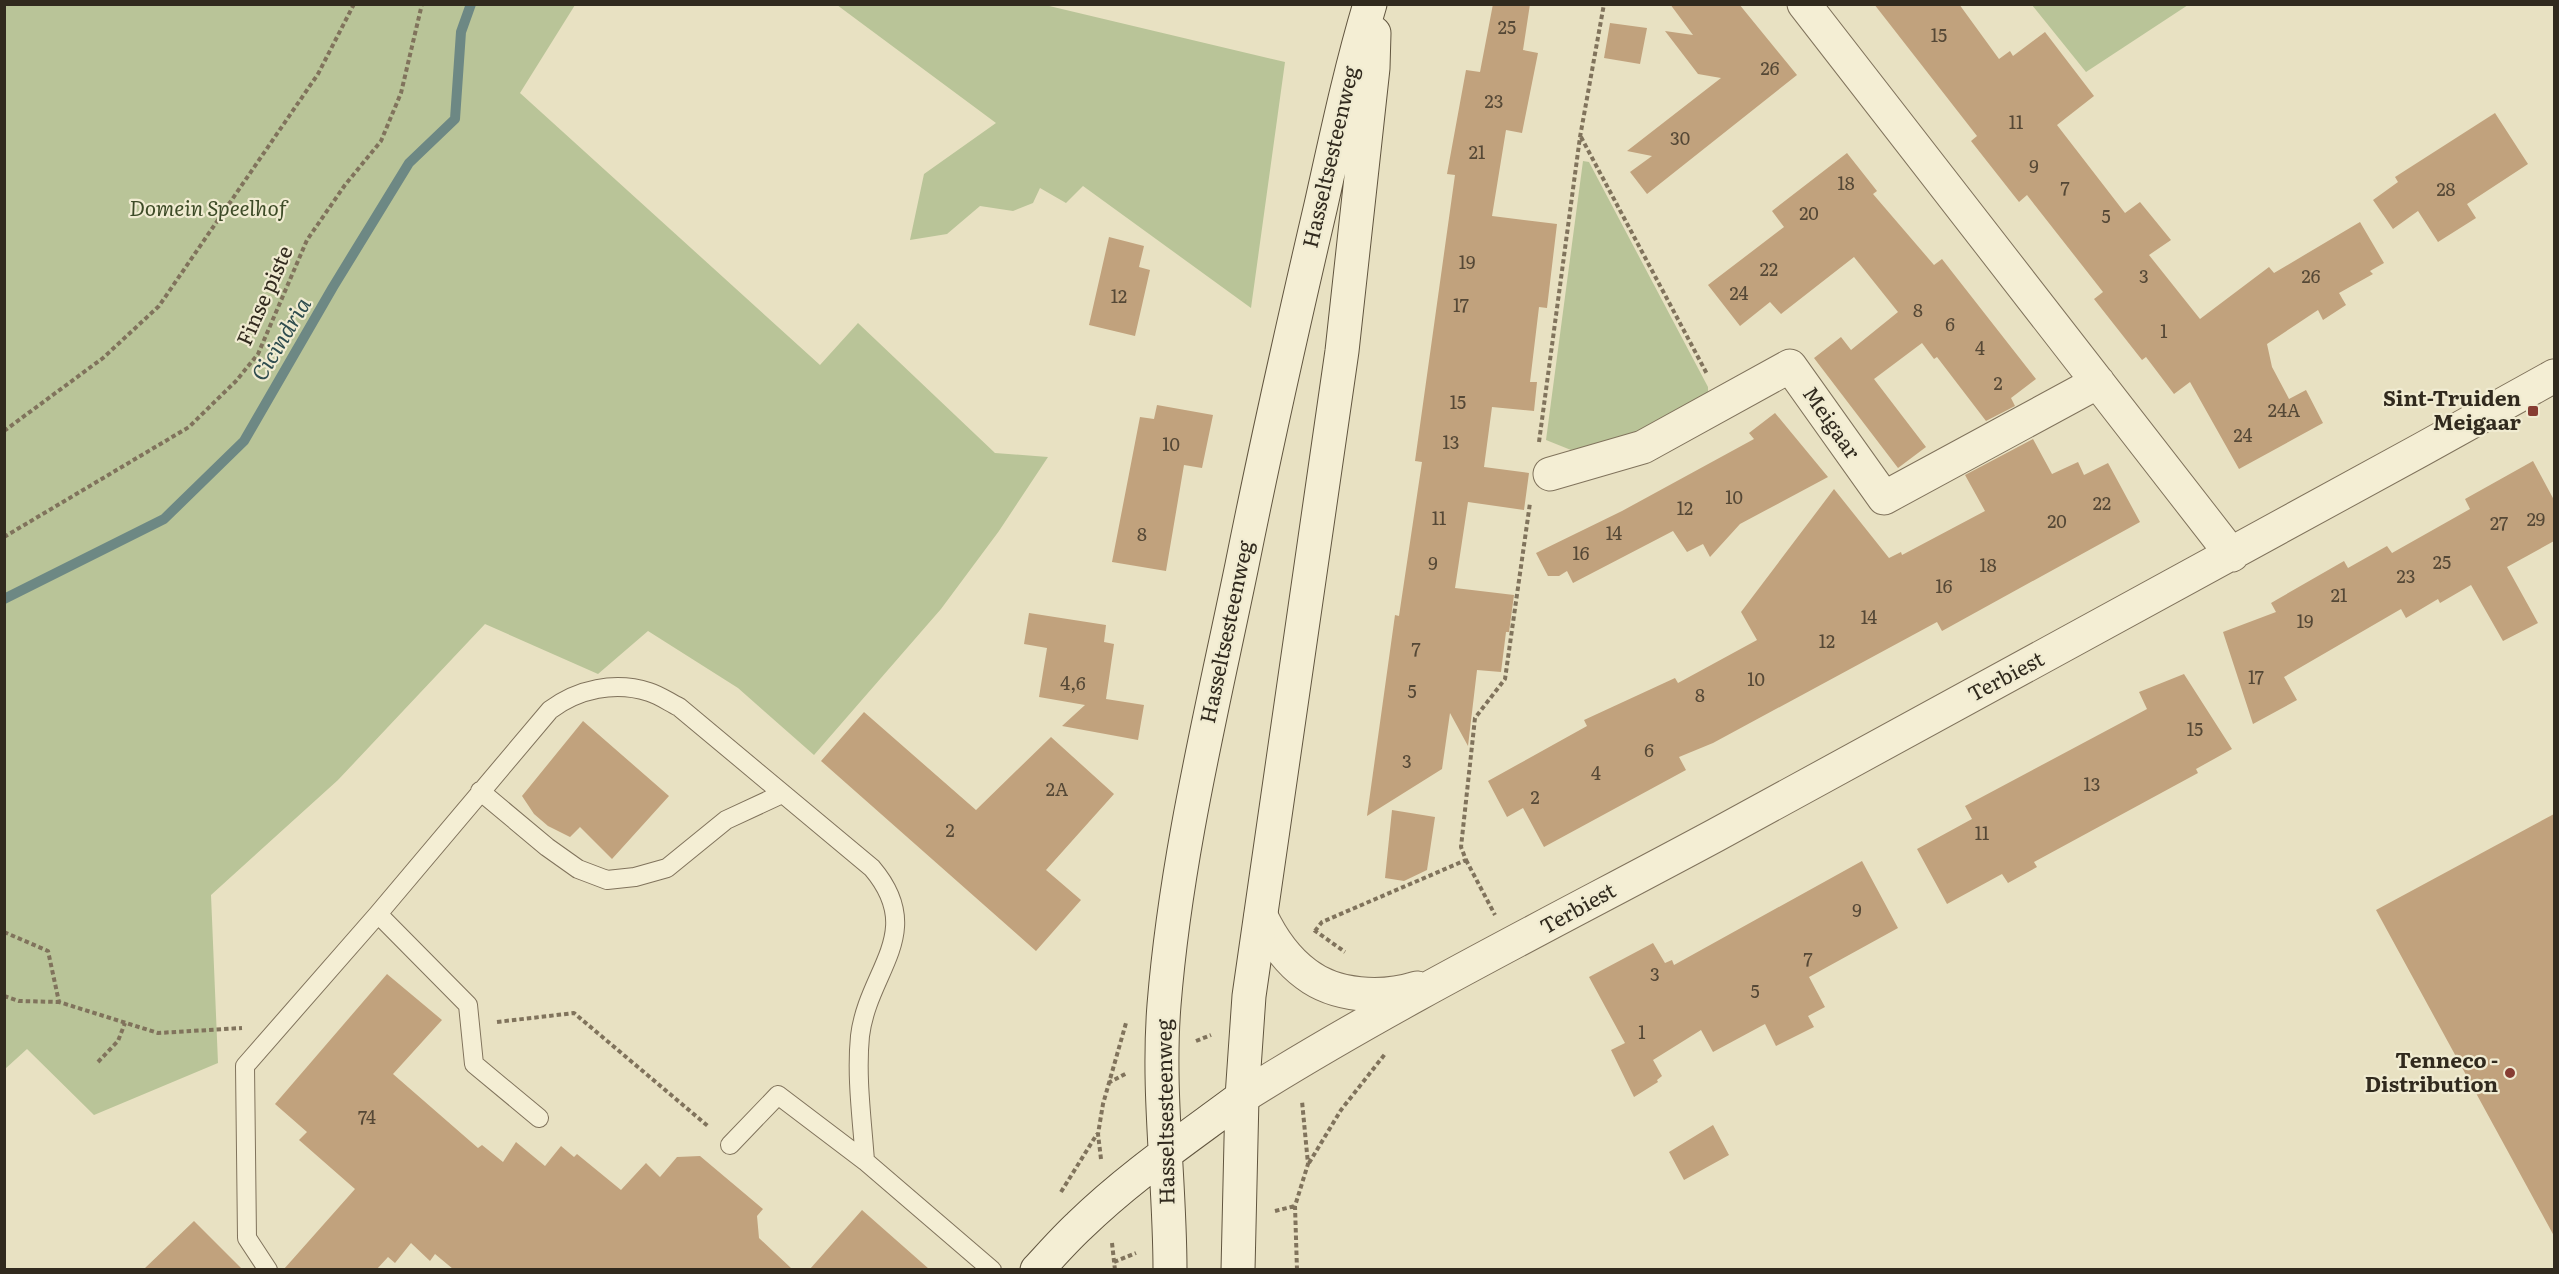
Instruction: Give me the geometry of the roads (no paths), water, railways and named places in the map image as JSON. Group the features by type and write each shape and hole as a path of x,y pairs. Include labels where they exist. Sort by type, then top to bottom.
{"street":[{"name":"Hasseltsesteenweg","path":"1170,1269 1161,1056 1164,1002 1182,865 1212,700 1275,399 1352,63 1370,4"},
{"name":"Hasseltsesteenweg","path":"1238,1269 1242,1097 1247,1019 1342,351 1373,68 1375,4"},
{"path":"1804,4 2232,555"},
{"name":"Meigaar","path":"1540,473 1643,447 1790,366 1884,498 2098,382"},
{"name":"Terbiest","path":"1037,1269 1080,1225 1165,1154 1242,1097 1298,1062 2232,555 2554,376"},
{"name":"Terbiest","path":"1261,916 1271,936 1306,974 1330,987 1384,996 1455,975"}],"lane":[{"path":"268,1269 247,1238 245,1066 378,914 550,710 567,697 610,686 651,692 679,707 872,868 885,883 894,901 896,915 891,952 872,995 861,1034 858,1073 865,1161"},
{"path":"480,791 547,847 578,869 607,880 635,877 667,868 726,820 782,794"},
{"path":"378,914 468,1005 474,1064 539,1118"},
{"path":"730,1145 778,1095 865,1161 993,1269"}],"waterway":[{"name":"Cicindria","path":"4,599 164,519 244,441 333,287 409,163 455,119 461,32 471,4"}],"place":[{"name":"Sint-Truiden Meigaar","path":"2533,411"},
{"name":"Tenneco - Distribution","path":"2510,1073"}],"park label":[{"name":"Domein Speelhof","path":"208,209"}]}
